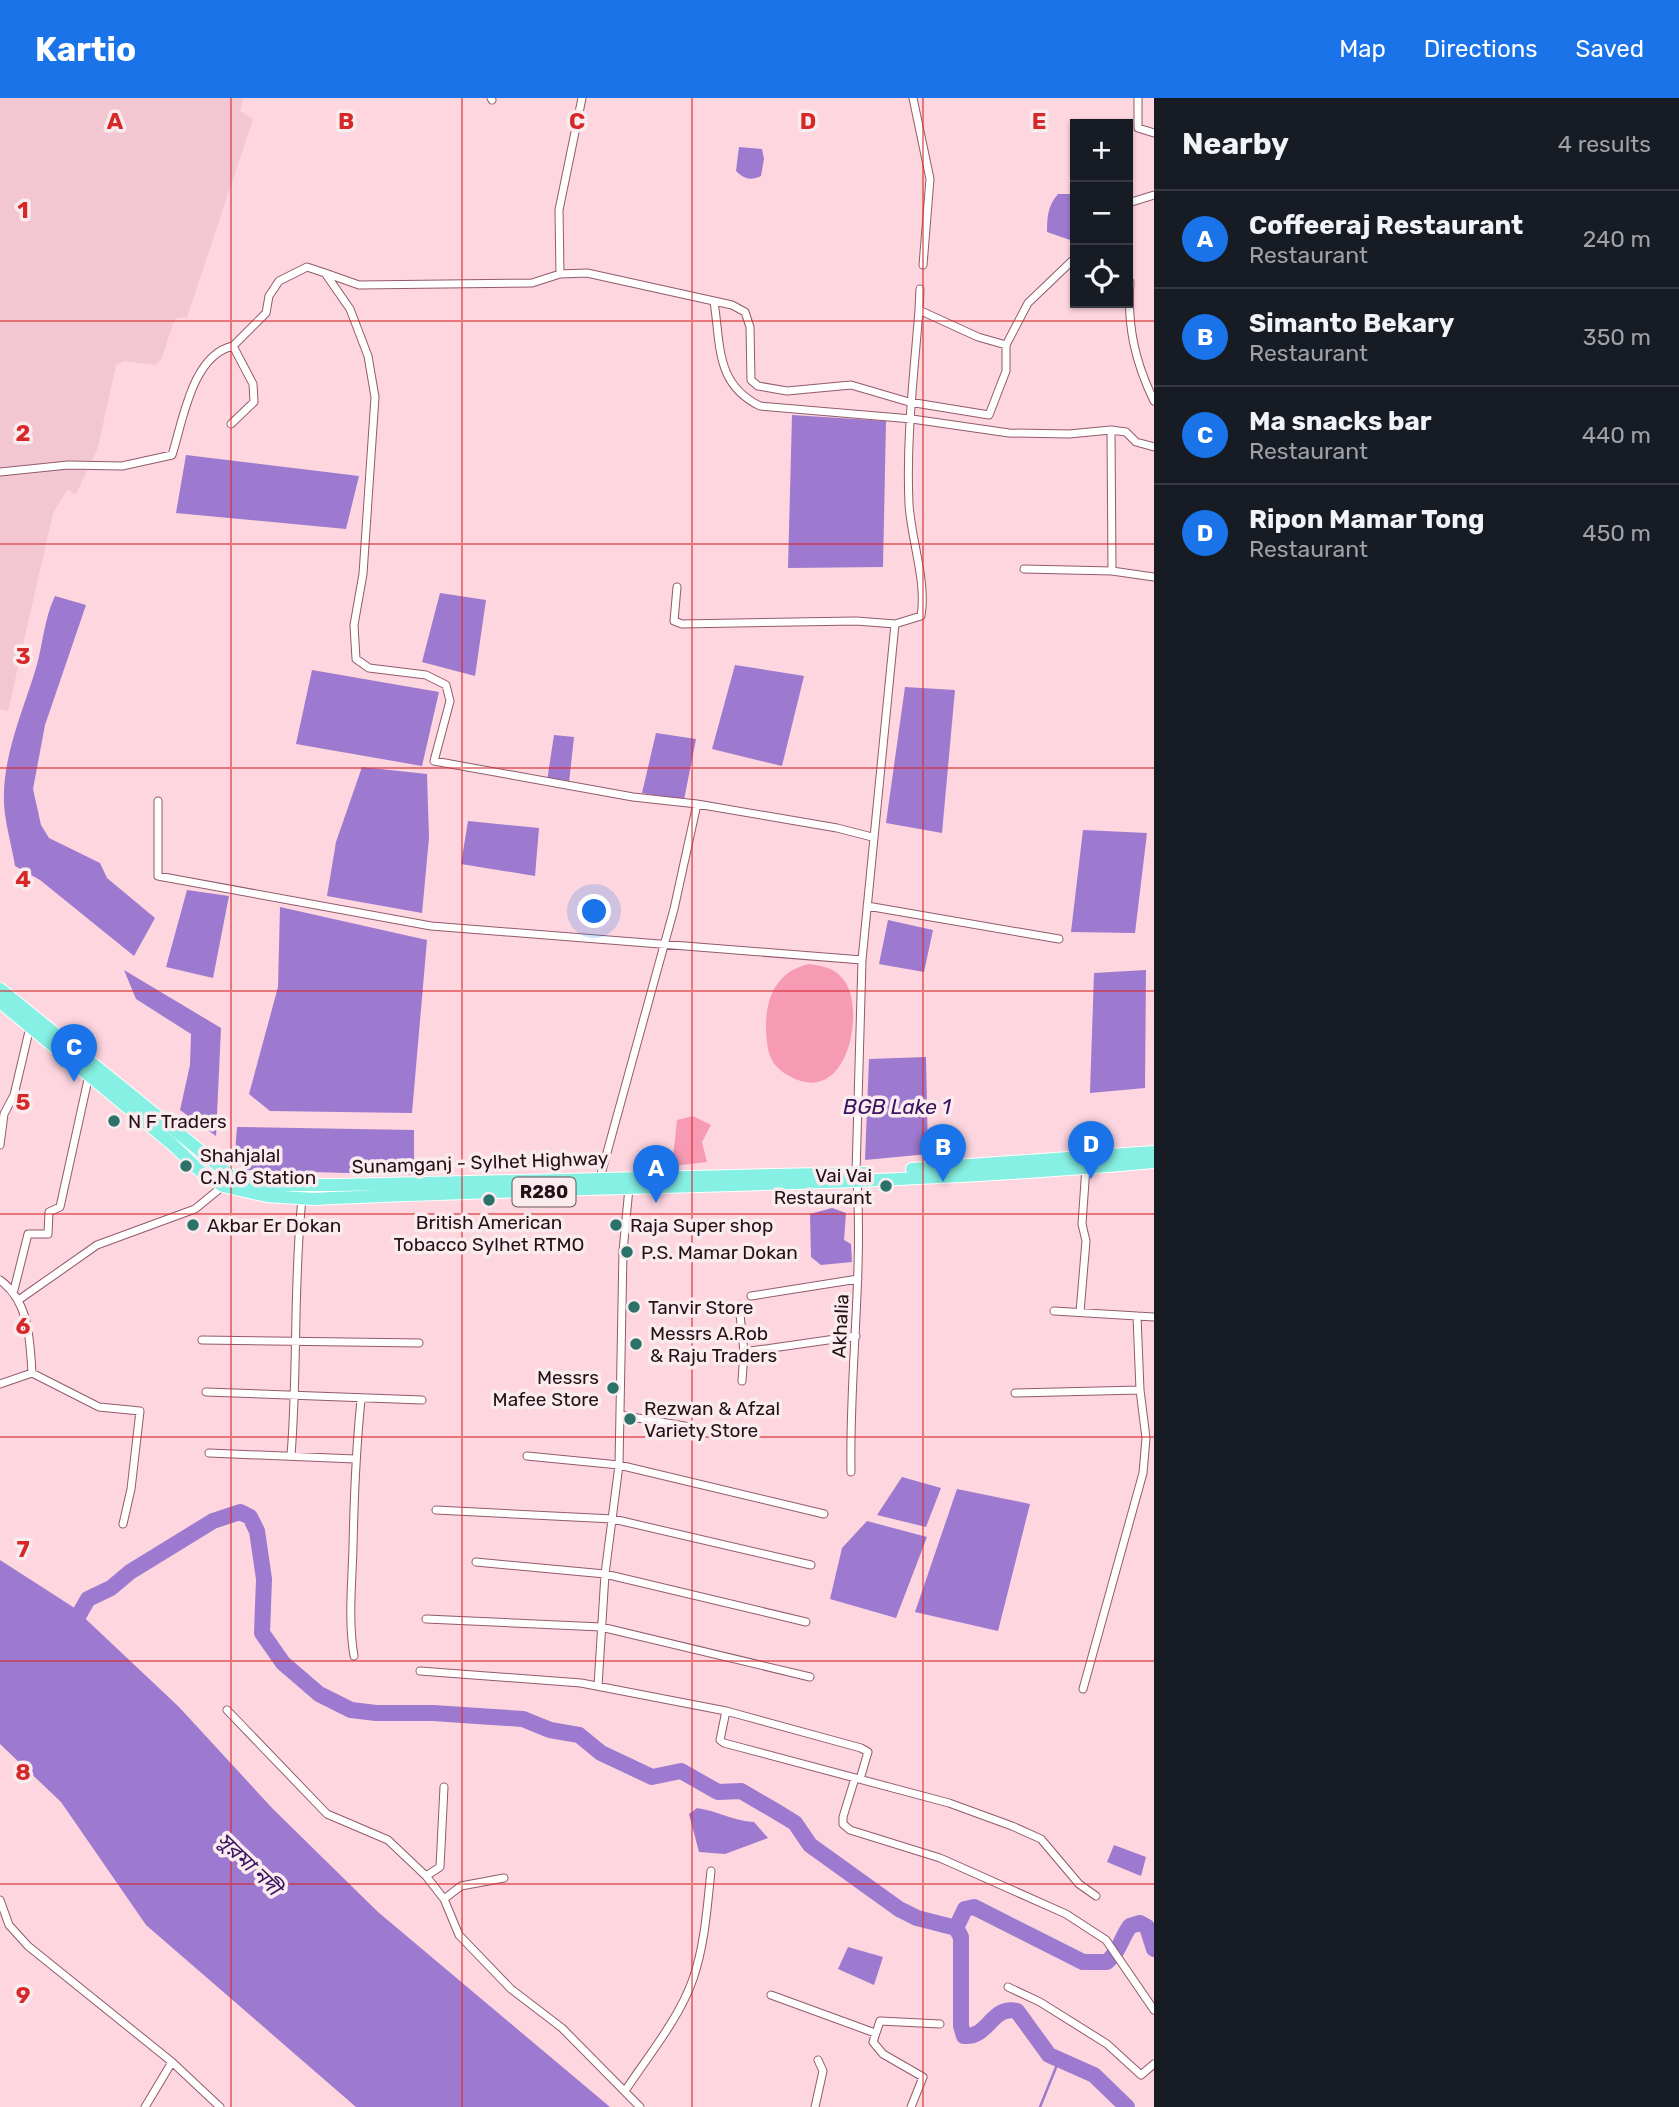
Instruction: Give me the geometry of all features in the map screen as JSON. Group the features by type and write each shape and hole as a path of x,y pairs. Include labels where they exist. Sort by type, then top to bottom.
{"main road":[{"name":"Sunamganj - Sylhet Highway","path":"0,989 229,1174 244,1182 261,1185 600,1178 857,1177 1154,1152"},
{"name":"Sunamganj - Sylhet Highway","path":"0,1002 89,1074 200,1171 223,1186 267,1196 302,1199 629,1187 1154,1162"}],"street":[{"path":"560,275 559,211 582,98"},
{"path":"913,98 924,140 931,187 923,265"},
{"path":"1138,98 1138,128 1154,133"},
{"path":"1133,201 1154,195"},
{"path":"0,472 68,464 122,466 172,455 201,371 218,350 233,346 266,313 269,296 279,281 307,268 359,285 532,283 560,275 587,273 732,305 745,312 750,327 751,380 758,386 787,391 851,385 909,402 989,415 1006,371 1006,345 1028,303 1070,263"},
{"path":"326,273 351,309 368,356 375,397 363,574 354,625 356,659 369,668 426,675 446,685 450,701 434,761 633,797 697,804 837,828 872,837"},
{"path":"677,587 674,621 682,624 856,621 895,624 921,616 923,604 910,520 912,419 909,402 920,289"},
{"path":"714,302 728,380 741,396 760,406 912,419 1017,434 1111,430 1126,432 1136,442 1154,447"},
{"path":"1130,308 1130,331 1140,372 1154,401"},
{"path":"919,310 978,337 1006,345"},
{"path":"231,424 254,402 253,384 233,346"},
{"path":"1111,430 1112,571"},
{"path":"1024,569 1112,571 1154,577"},
{"name":"Akhalia","path":"851,1472 851,1395 858,1279 857,1177 862,960 895,624"},
{"path":"159,801 158,876 431,926 862,960"},
{"path":"600,1178 664,943 697,804"},
{"path":"867,906 1059,939"},
{"path":"0,1144 4,1114 14,1095 30,1026"},
{"path":"14,1290 28,1234 48,1234 49,1212 60,1207 89,1074"},
{"path":"1080,1312 1086,1241 1082,1224 1086,1167"},
{"path":"20,1299 97,1245 195,1209 223,1186"},
{"path":"598,1686 605,1574 619,1465 623,1251 629,1187"},
{"path":"291,1455 296,1397 295,1282 302,1199"},
{"path":"751,1296 858,1279"},
{"path":"0,1280 14,1290 20,1299 30,1343 32,1373"},
{"path":"739,1305 744,1352 742,1381"},
{"path":"1054,1311 1154,1317"},
{"path":"1083,1689 1143,1473 1146,1438 1140,1390 1137,1316"},
{"path":"744,1352 856,1336"},
{"path":"202,1340 419,1343"},
{"path":"0,1384 32,1373 99,1407 140,1411 131,1489 123,1524"},
{"path":"1014,1393 1140,1390"},
{"path":"206,1392 361,1400 422,1400"},
{"path":"354,1656 350,1629 355,1459 361,1400"},
{"path":"620,1415 696,1428"},
{"path":"209,1453 355,1459"},
{"path":"527,1456 619,1465 824,1514"},
{"path":"436,1510 613,1519 811,1565"},
{"path":"476,1562 605,1574 806,1622"},
{"path":"426,1619 601,1627 810,1678"},
{"path":"420,1671 598,1686 726,1711 861,1748 868,1752 843,1817 843,1824 850,1830 940,1858 1028,1895 1087,1927 1106,1940 1154,2010"},
{"path":"227,1710 327,1814 388,1840 426,1876 444,1899 459,1935 510,1989 562,2028 640,2107"},
{"path":"726,1711 720,1740 724,1743 949,1804 1041,1839 1079,1884 1096,1896"},
{"path":"426,1876 440,1867 444,1787"},
{"path":"625,2091 664,2032 692,1981 704,1939 711,1871"},
{"path":"444,1899 461,1886 504,1878"},
{"path":"0,1900 9,1925 28,1946 172,2062 220,2107"},
{"path":"1008,1987 1040,2002 1107,2044 1141,2076 1154,2064"},
{"path":"771,1995 875,2033"},
{"path":"911,2107 923,2077 883,2054 873,2042 875,2033 880,2021 940,2024"},
{"path":"815,2107 823,2071 818,2060"},
{"path":"145,2107 172,2062"}],"shaded area":[{"path":"0,98 243,98 240,111 253,119 187,317 177,318 173,323 162,358 156,365 124,361 116,365 98,447 76,494 67,490 53,513 8,711 0,709"},
{"path":"809,964 839,974 849,991 853,1008 848,1048 840,1066 827,1078 811,1083 791,1077 779,1069 769,1054 766,1035 768,1009 776,985 795,969"},
{"path":"693,1116 711,1125 702,1142 707,1162 672,1166 677,1120"}],"water":[{"path":"739,147 762,149 764,159 761,176 748,178 736,171"},
{"path":"1058,194 1070,194 1070,240 1047,232 1052,202"},
{"path":"792,415 886,421 883,567 788,568"},
{"path":"186,455 359,476 346,529 176,513"},
{"path":"440,593 486,600 475,676 422,662"},
{"path":"55,596 86,605 45,725 33,789 41,825 49,838 100,863 107,878 155,918 134,956 40,880 15,866 5,811 6,769"},
{"path":"735,665 804,676 782,766 712,749"},
{"path":"312,670 439,692 422,766 296,744"},
{"path":"905,687 955,690 942,833 886,823"},
{"path":"656,733 696,739 684,800 642,793"},
{"path":"554,735 574,737 569,783 547,781"},
{"path":"362,767 427,774 429,838 422,913 327,896 336,842"},
{"path":"468,821 539,828 535,876 461,864"},
{"path":"1083,830 1147,833 1135,933 1071,932"},
{"path":"187,890 229,896 213,978 166,967"},
{"path":"280,907 427,940 412,1113 270,1111 249,1094 278,987"},
{"path":"888,920 933,930 924,972 879,964"},
{"path":"124,970 221,1028 216,1136 180,1110 190,1065 191,1034 136,999"},
{"path":"1146,970 1145,1088 1090,1093 1094,973"},
{"name":"BGB Lake 1","path":"926,1057 928,1154 865,1160 869,1059"},
{"path":"237,1127 414,1130 414,1175 246,1170 235,1153"},
{"path":"832,1208 846,1213 844,1240 851,1244 852,1262 821,1265 811,1257 810,1214"},
{"path":"902,1477 941,1488 926,1527 877,1515"},
{"path":"957,1489 1030,1504 998,1631 915,1612"},
{"path":"867,1521 927,1537 896,1618 830,1599 842,1548"},
{"name":"সুরমা নদী","path":"0,1560 73,1607 179,1707 273,1809 378,1912 610,2107 356,2107 146,1925 61,1802 0,1744"},
{"path":"697,1808 754,1822 768,1838 725,1854 699,1852 689,1814"},
{"path":"1114,1845 1146,1857 1141,1876 1107,1862"},
{"path":"848,1947 883,1957 874,1985 838,1969"}],"waterway":[{"path":"69,1632 88,1599 111,1588 130,1572 213,1521 240,1512 250,1517 257,1531 264,1579 262,1633 283,1663 319,1694 351,1710 523,1719 550,1730 579,1735 601,1753 652,1777 681,1771 718,1792 741,1791 795,1823 810,1845 899,1909 917,1918 956,1928 961,1937 961,2026 964,2036 979,2032 1001,2013 1008,2010 1017,2011 1049,2055 1094,2075 1127,2107"},
{"path":"956,1928 965,1909 974,1907 1083,1962 1107,1962 1130,1926 1140,1923 1147,1927 1154,1949"},
{"path":"1040,2107 1059,2060"}],"place":[{"name":"Ma snacks bar","path":"74,1082"},
{"name":"N F Traders","path":"114,1121"},
{"name":"Shahjalal C.N.G Station","path":"186,1166"},
{"name":"Ripon Mamar Tong","path":"1091,1179"},
{"name":"Simanto Bekary","path":"943,1182"},
{"name":"Vai Vai Restaurant","path":"886,1186"},
{"name":"British American Tobacco Sylhet RTMO","path":"489,1200"},
{"name":"Coffeeraj Restaurant","path":"656,1203"},
{"name":"Akbar Er Dokan","path":"193,1225"},
{"name":"Raja Super shop","path":"616,1225"},
{"name":"P.S. Mamar Dokan","path":"627,1252"},
{"name":"Tanvir Store","path":"634,1307"},
{"name":"Messrs A.Rob & Raju Traders","path":"636,1344"},
{"name":"Messrs Mafee Store","path":"613,1388"},
{"name":"Rezwan & Afzal Variety Store","path":"630,1419"}]}
